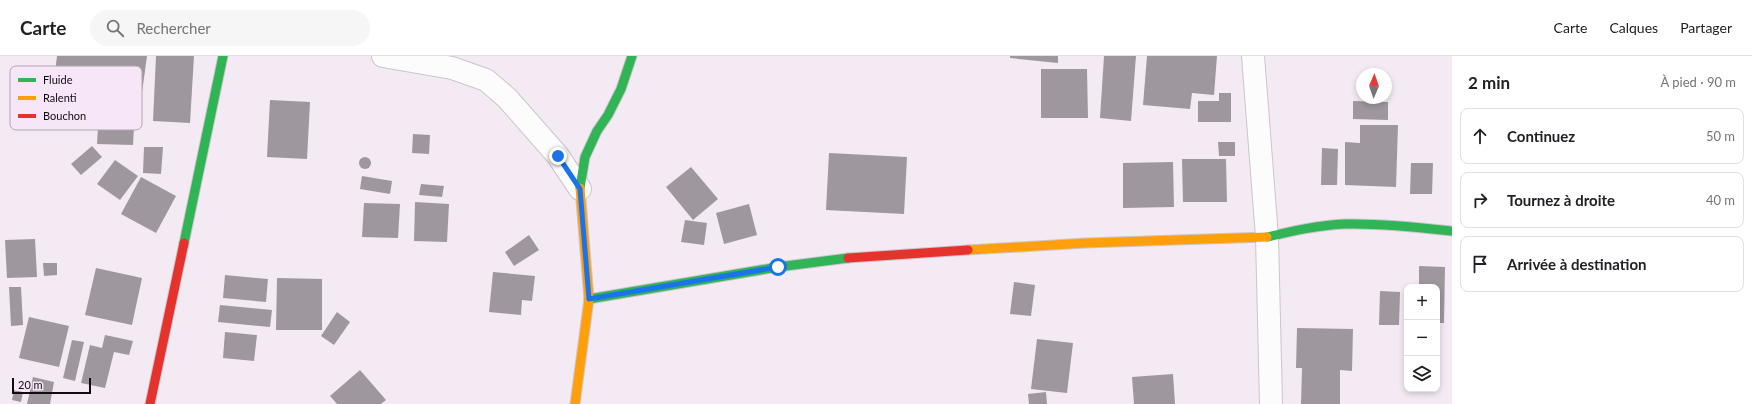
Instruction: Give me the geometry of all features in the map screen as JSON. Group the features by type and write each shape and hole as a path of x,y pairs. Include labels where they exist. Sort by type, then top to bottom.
{"street":[{"path":"150,404 223,56"},
{"path":"383,56 452,68 486,80 507,98 558,156 580,189"},
{"path":"575,404 589,299 580,189 585,157 597,131 608,115 621,89 632,56"},
{"path":"1252,56 1267,237 1271,404"},
{"path":"589,299 778,267 868,256 1086,242 1267,237 1299,229 1345,224 1452,230"}],"building":[{"path":"57,56 147,56 142,92 142,66 56,66"},
{"path":"156,56 194,56 190,123 153,121"},
{"path":"1010,56 1058,56 1058,63 1010,58"},
{"path":"1104,56 1136,56 1131,121 1100,118"},
{"path":"1147,56 1217,56 1214,95 1192,93 1190,109 1143,105"},
{"path":"1041,69 1087,69 1088,118 1041,118"},
{"path":"1219,93 1231,93 1231,122 1198,122 1198,101 1219,101"},
{"path":"270,100 310,102 307,159 267,157"},
{"path":"1353,101 1356,101 1356,104 1388,104 1388,120 1353,119"},
{"path":"1360,125 1398,125 1396,187 1345,185 1345,142 1360,143"},
{"path":"98,130 134,130 133,145 97,144"},
{"path":"413,134 430,135 429,154 412,153"},
{"path":"1218,142 1235,142 1235,156 1219,156"},
{"path":"92,146 102,157 81,175 71,164"},
{"path":"144,147 163,147 161,174 143,173"},
{"path":"1322,148 1338,149 1337,185 1321,185"},
{"path":"829,153 907,157 904,214 826,210"},
{"path":"363,157 367,157 371,163 367,169 363,169 359,165 359,161"},
{"path":"1182,159 1226,159 1227,202 1183,202"},
{"path":"115,160 138,176 120,200 97,184"},
{"path":"1173,162 1174,207 1123,208 1123,163"},
{"path":"1411,163 1433,163 1432,194 1410,194"},
{"path":"691,167 718,199 693,220 666,187"},
{"path":"362,176 392,181 390,194 360,189"},
{"path":"141,177 176,196 156,233 121,214"},
{"path":"421,184 444,186 442,197 419,195"},
{"path":"415,202 449,204 447,242 414,241"},
{"path":"364,203 400,204 398,238 362,237"},
{"path":"749,204 757,235 724,244 716,213"},
{"path":"685,220 707,223 704,245 681,242"},
{"path":"529,235 539,250 514,266 505,252"},
{"path":"35,239 37,277 7,278 5,240"},
{"path":"43,263 57,263 57,275 44,276"},
{"path":"1419,266 1445,267 1444,323 1440,323 1440,284 1419,284"},
{"path":"96,268 142,278 132,325 85,315"},
{"path":"493,272 535,276 532,301 522,300 521,315 489,312"},
{"path":"225,275 268,279 266,302 223,298"},
{"path":"277,278 322,279 322,330 276,330"},
{"path":"1014,282 1035,285 1031,316 1010,314"},
{"path":"9,287 21,287 23,325 11,326"},
{"path":"1380,291 1400,292 1399,325 1379,325"},
{"path":"220,305 272,310 270,327 218,322"},
{"path":"337,312 350,322 334,345 321,336"},
{"path":"29,317 69,326 59,367 19,358"},
{"path":"1297,328 1353,329 1352,371 1340,370 1340,404 1301,404 1302,368 1296,368"},
{"path":"225,332 257,335 254,361 223,358"},
{"path":"105,335 133,341 129,355 114,352 105,388 81,383 90,345 102,348"},
{"path":"1037,339 1073,343 1067,393 1031,389"},
{"path":"72,340 84,342 75,381 63,378"},
{"path":"360,370 386,400 381,404 337,404 330,396"},
{"path":"1173,374 1175,404 1134,404 1132,377"},
{"path":"33,377 54,382 50,404 27,404"},
{"path":"14,390 23,392 21,402 12,400"},
{"path":"1046,392 1047,404 1029,404 1028,394"}],"traffic: fast":[{"path":"184,243 223,56"},
{"path":"580,188 585,157 597,131 608,115 621,89 632,56"},
{"path":"1267,237 1315,227 1345,224 1385,225 1452,231"},
{"path":"589,299 778,267 848,258"}],"traffic: slow":[{"path":"575,404 589,299 580,188"},
{"path":"968,250 1086,243 1267,237"}],"traffic: jam":[{"path":"150,404 184,243"},
{"path":"848,258 968,250"}],"route":[{"path":"558,156 580,189 589,299 778,267"}]}
